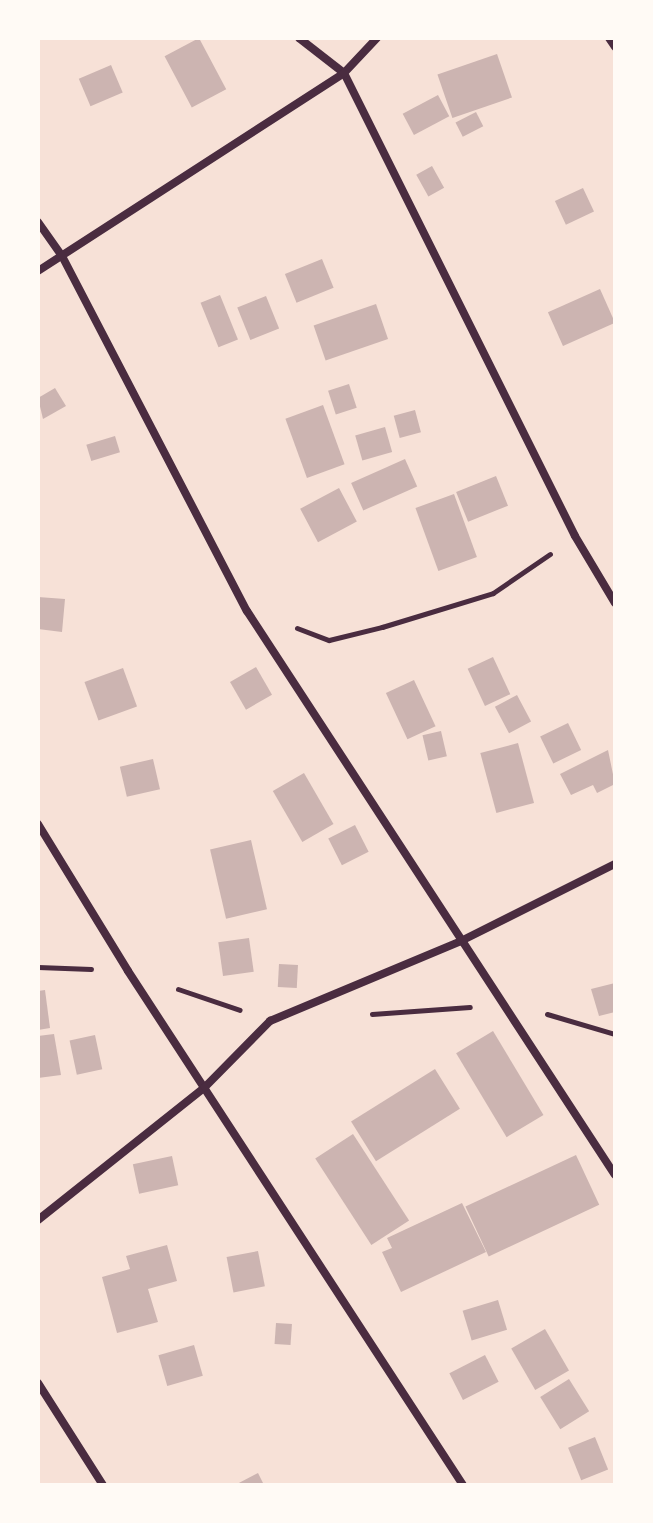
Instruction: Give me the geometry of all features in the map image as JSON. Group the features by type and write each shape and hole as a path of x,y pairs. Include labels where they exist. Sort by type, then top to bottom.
{"street":[{"path":"299,38 344,73 575,536 615,603"},
{"path":"38,271 344,73 377,38"},
{"path":"609,38 615,47"},
{"path":"38,222 62,256 247,611 615,1175"},
{"path":"38,824 463,1485"},
{"path":"38,1220 205,1087 270,1021 461,941 615,864"},
{"path":"38,1383 103,1485"}],"path":[{"path":"247,611 329,640 493,593 575,536"},
{"path":"502,1004 615,1034"}],"building":[{"path":"199,38 226,89 192,108 165,56"},
{"path":"497,54 512,97 452,118 437,75"},
{"path":"111,65 123,93 91,106 79,79"},
{"path":"438,95 449,116 414,135 403,114"},
{"path":"476,112 483,126 463,137 456,122"},
{"path":"432,166 444,188 428,197 416,175"},
{"path":"583,188 594,212 566,225 555,201"},
{"path":"322,259 334,288 297,303 285,274"},
{"path":"600,289 615,323 563,346 548,312"},
{"path":"220,295 238,340 219,347 201,303"},
{"path":"266,296 279,328 250,340 237,308"},
{"path":"376,304 388,339 326,360 314,325"},
{"path":"349,384 357,408 336,415 328,391"},
{"path":"55,388 66,406 43,419 38,398"},
{"path":"323,405 345,464 307,478 285,419"},
{"path":"415,410 421,432 400,438 394,416"},
{"path":"385,427 392,452 362,461 355,436"},
{"path":"115,436 120,452 91,461 86,445"},
{"path":"405,459 417,486 363,510 351,483"},
{"path":"496,476 508,506 468,522 456,492"},
{"path":"339,488 357,522 318,542 300,509"},
{"path":"454,494 477,557 438,571 415,508"},
{"path":"38,597 65,599 62,632 38,629"},
{"path":"493,657 510,694 485,706 468,669"},
{"path":"256,667 272,695 246,710 230,682"},
{"path":"123,668 137,707 98,721 84,682"},
{"path":"414,680 436,726 407,739 386,693"},
{"path":"517,695 531,721 509,733 495,707"},
{"path":"568,723 581,750 553,764 540,737"},
{"path":"441,731 447,756 428,761 422,735"},
{"path":"518,743 534,803 496,813 480,753"},
{"path":"608,750 615,784 597,793 593,785 571,795 560,774"},
{"path":"153,759 160,789 127,797 120,767"},
{"path":"304,773 334,824 302,842 273,791"},
{"path":"355,825 369,852 342,865 328,839"},
{"path":"251,840 267,909 226,919 210,849"},
{"path":"249,938 254,972 223,976 218,942"},
{"path":"279,964 298,965 297,988 278,987"},
{"path":"615,983 615,1012 599,1016 591,989"},
{"path":"45,990 50,1028 38,1030 38,991"},
{"path":"493,1031 543,1115 507,1137 456,1053"},
{"path":"54,1034 61,1075 38,1078 38,1036"},
{"path":"95,1035 102,1069 77,1075 70,1040"},
{"path":"435,1069 460,1109 376,1161 351,1121"},
{"path":"353,1134 409,1220 371,1245 315,1159"},
{"path":"576,1155 599,1205 489,1256 465,1207"},
{"path":"172,1156 178,1185 139,1194 133,1164"},
{"path":"462,1203 486,1252 401,1292 382,1252 392,1248 387,1238"},
{"path":"167,1245 177,1281 148,1289 158,1322 117,1333 102,1277 130,1269 126,1256"},
{"path":"258,1251 265,1286 233,1292 227,1257"},
{"path":"498,1300 507,1330 472,1340 463,1311"},
{"path":"276,1323 292,1324 290,1345 275,1344"},
{"path":"545,1329 569,1371 535,1390 511,1348"},
{"path":"194,1345 203,1376 167,1386 158,1355"},
{"path":"485,1355 499,1382 463,1400 449,1373"},
{"path":"569,1379 589,1411 560,1429 540,1397"},
{"path":"595,1437 608,1469 581,1480 568,1448"},
{"path":"258,1473 264,1485 235,1485"}]}
